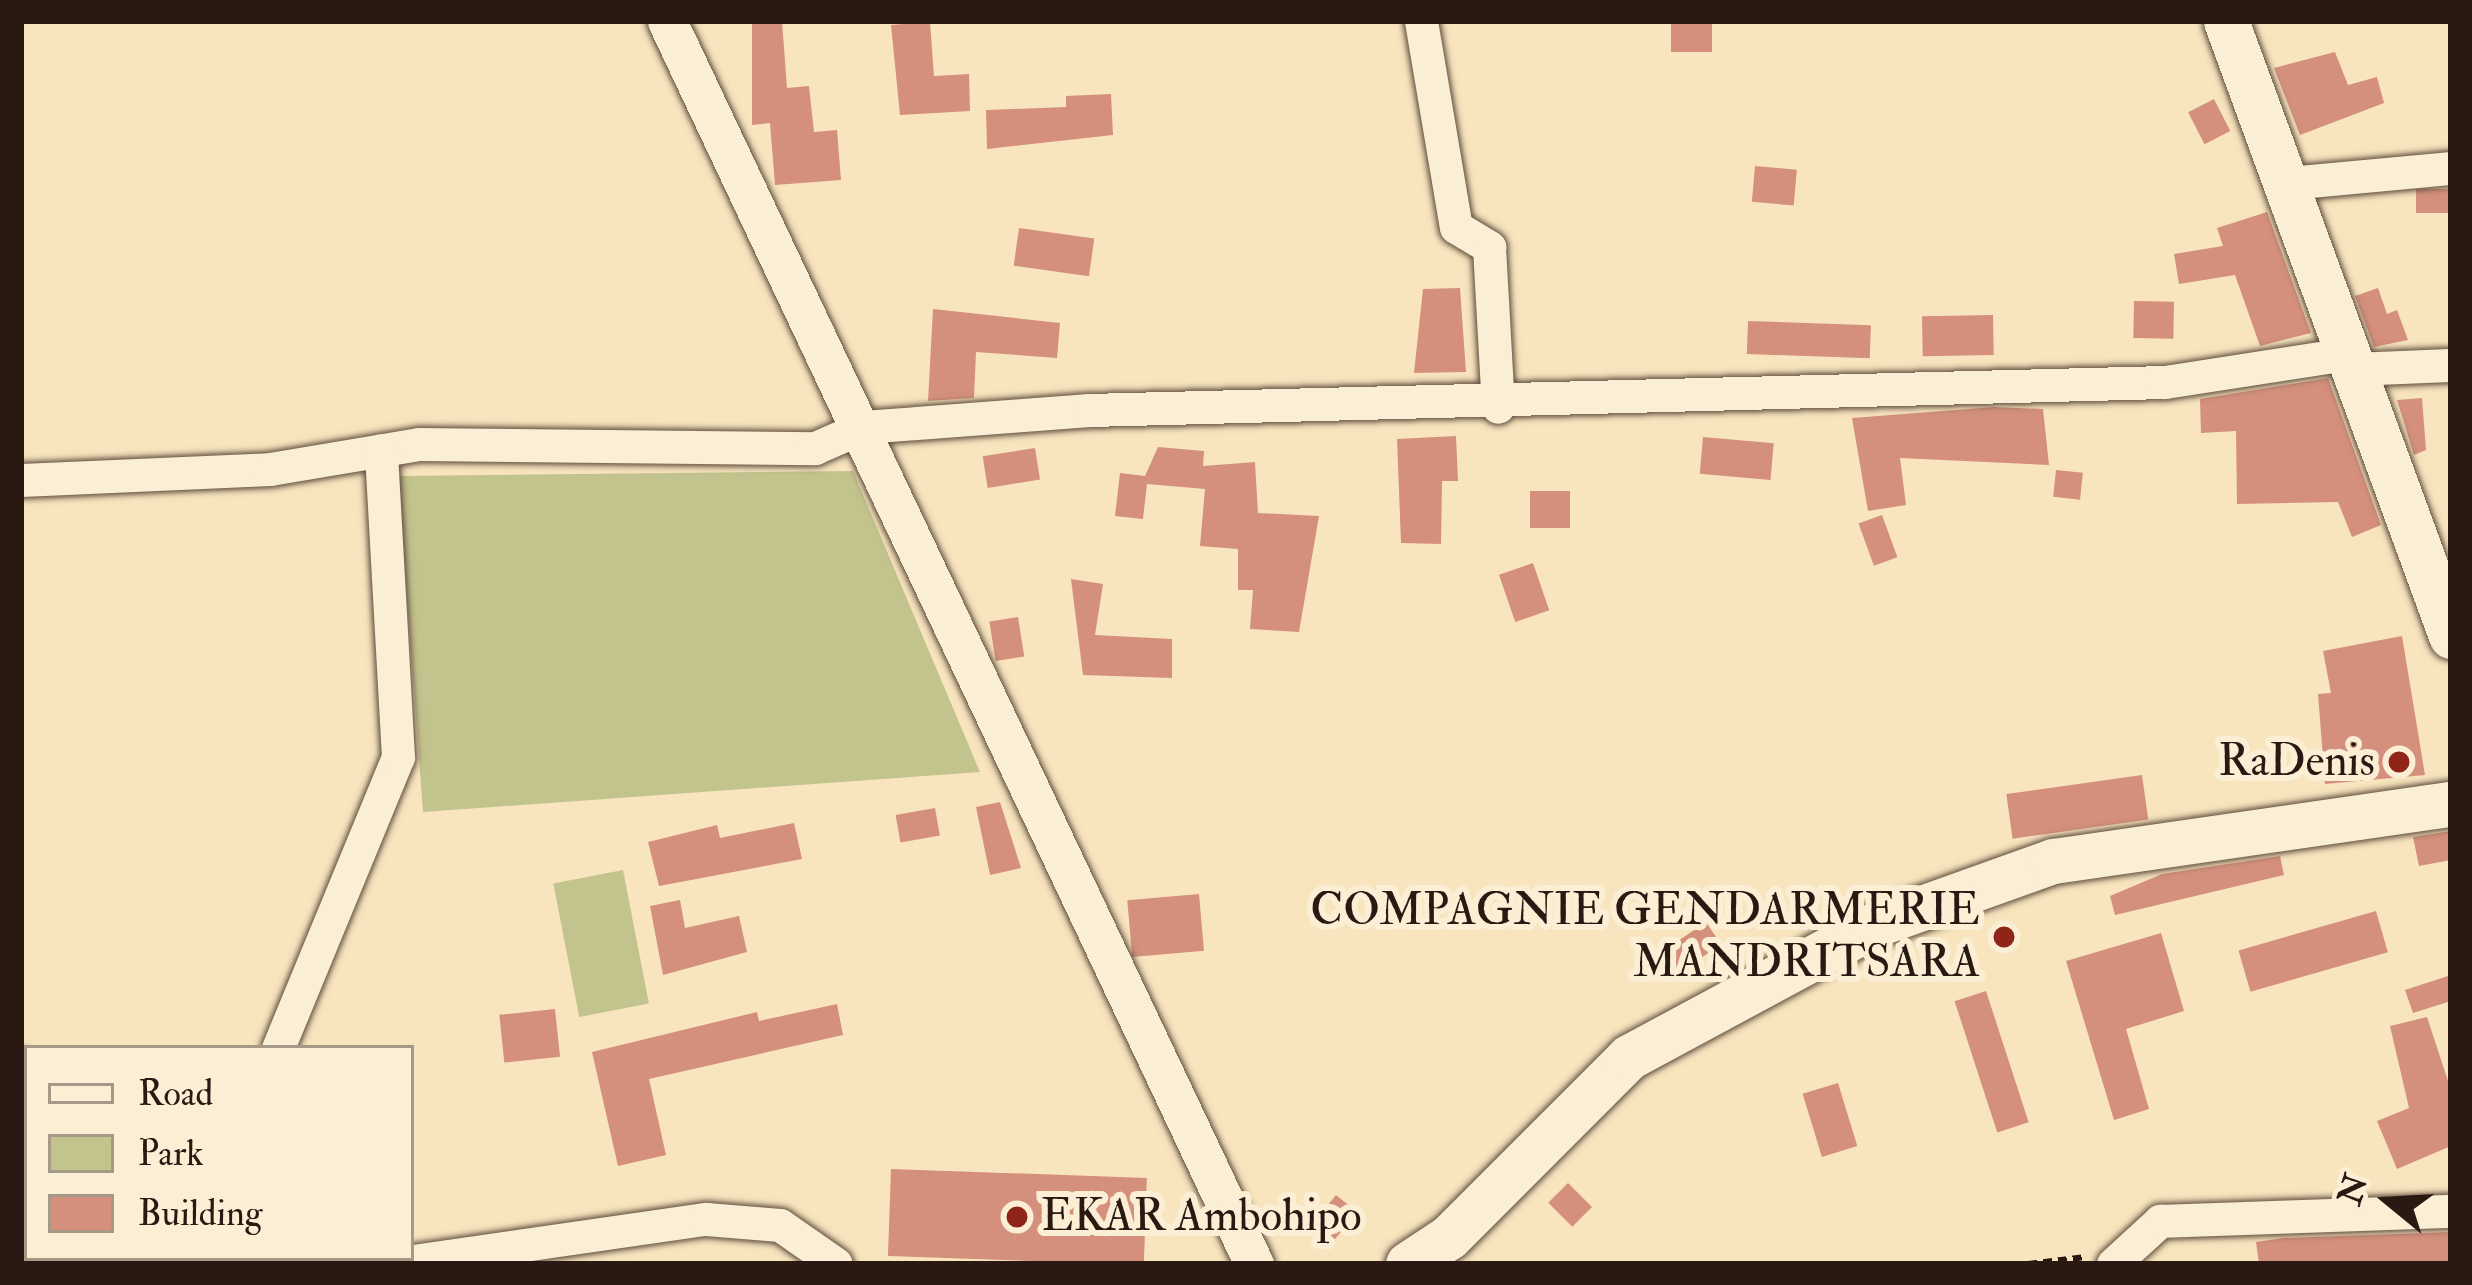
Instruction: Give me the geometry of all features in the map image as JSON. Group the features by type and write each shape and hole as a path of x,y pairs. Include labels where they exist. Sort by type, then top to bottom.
{"main road":[{"path":"2226,21 2289,183 2348,361 2440,566 2451,636"},
{"path":"1408,1264 1449,1237 1629,1057 1874,926 2053,861 2451,804"}],"street":[{"path":"668,21 1254,1264"},
{"path":"1421,21 1456,226 1489,247 1498,406"},
{"path":"2289,183 2451,168"},
{"path":"21,480 270,469 381,450 682,441 815,448 863,428 1088,410 1498,406 2165,382 2348,361 2451,364"},
{"path":"279,1045 398,757 381,450"},
{"path":"2113,1259 2160,1221 2451,1211"},
{"path":"414,1261 706,1220 779,1225 836,1264"}],"path":[{"path":"2029,1264 2113,1259"}],"green space":[{"path":"853,471 980,772 423,812 398,476"},
{"path":"623,870 649,1004 579,1017 553,884"}],"building":[{"path":"782,21 787,88 809,86 814,132 837,130 841,180 775,185 770,123 752,125 752,24"},
{"path":"1671,21 1712,21 1712,52 1671,52"},
{"path":"930,22 934,76 969,74 970,111 900,115 891,25"},
{"path":"2335,52 2348,85 2377,77 2384,103 2300,135 2274,68"},
{"path":"1111,94 1113,135 987,149 986,110 1066,107 1066,96"},
{"path":"2214,99 2230,131 2205,144 2188,112"},
{"path":"1755,166 1797,170 1794,206 1752,202"},
{"path":"2416,189 2451,189 2451,213 2416,213"},
{"path":"2267,212 2311,333 2260,346 2235,275 2179,284 2174,254 2223,246 2217,228"},
{"path":"1019,228 1094,239 1089,276 1014,266"},
{"path":"1460,288 1466,372 1414,373 1423,289"},
{"path":"2378,288 2387,314 2397,310 2408,340 2374,347 2355,296"},
{"path":"2134,301 2174,302 2173,339 2133,338"},
{"path":"933,309 1060,323 1057,358 976,352 974,398 928,401"},
{"path":"1993,315 1994,355 1923,356 1922,316"},
{"path":"1748,321 1871,325 1870,358 1747,354"},
{"path":"2328,378 2381,525 2352,537 2338,502 2237,504 2236,431 2201,433 2200,399"},
{"path":"2422,398 2426,450 2414,455 2397,400"},
{"path":"1994,407 2043,409 2049,465 1900,458 1906,505 1868,511 1852,418"},
{"path":"1456,436 1458,481 1442,481 1441,544 1401,543 1397,439"},
{"path":"1703,437 1774,443 1771,480 1700,474"},
{"path":"1158,447 1204,451 1203,466 1255,462 1258,513 1319,516 1299,632 1250,629 1253,590 1238,590 1238,549 1200,546 1205,489 1147,484 1143,519 1115,516 1120,473 1145,476"},
{"path":"1035,448 1040,480 988,488 983,456"},
{"path":"2056,470 2083,473 2080,500 2053,497"},
{"path":"1530,491 1570,491 1570,528 1530,528"},
{"path":"1882,515 1897,557 1874,566 1859,524"},
{"path":"1533,563 1549,610 1515,622 1499,575"},
{"path":"1071,579 1103,584 1095,635 1172,639 1172,678 1083,675"},
{"path":"1018,617 1024,657 996,661 989,622"},
{"path":"2402,636 2425,775 2325,784 2318,694 2331,693 2323,651"},
{"path":"2142,775 2148,820 2013,839 2006,794"},
{"path":"1000,802 1021,868 990,875 976,807"},
{"path":"935,808 940,836 900,843 896,815"},
{"path":"794,823 802,859 659,886 648,842 717,825 720,838"},
{"path":"2451,831 2451,860 2419,866 2413,837"},
{"path":"2280,856 2284,875 2115,915 2110,896 2162,874"},
{"path":"1199,894 1204,951 1132,957 1127,900"},
{"path":"680,900 685,928 739,916 747,952 663,975 650,906"},
{"path":"2376,911 2388,952 2250,992 2239,950"},
{"path":"1706,922 1721,944 1676,975 1661,952"},
{"path":"2161,933 2184,1011 2126,1029 2149,1109 2114,1120 2066,961"},
{"path":"2451,975 2451,1001 2413,1013 2405,990"},
{"path":"1986,991 2029,1122 1997,1132 1955,1001"},
{"path":"837,1004 843,1035 649,1079 666,1155 618,1166 592,1052 757,1012 759,1021"},
{"path":"555,1009 560,1057 504,1063 499,1015"},
{"path":"2427,1017 2451,1090 2451,1146 2397,1169 2377,1121 2409,1108 2390,1026"},
{"path":"1838,1083 1857,1146 1822,1157 1803,1094"},
{"name":"EKAR Ambohipo","path":"891,1169 1147,1178 1144,1264 888,1256"},
{"path":"1568,1183 1592,1207 1572,1227 1548,1203"},
{"path":"1336,1195 1357,1212 1335,1239 1314,1222"},
{"path":"2451,1232 2451,1264 2259,1264 2256,1242 2283,1238"}],"place":[{"name":"RaDenis","path":"2399,762"},
{"name":"COMPAGNIE GENDARMERIE MANDRITSARA","path":"2004,937"},
{"name":"EKAR Ambohipo","path":"1017,1217"}]}
